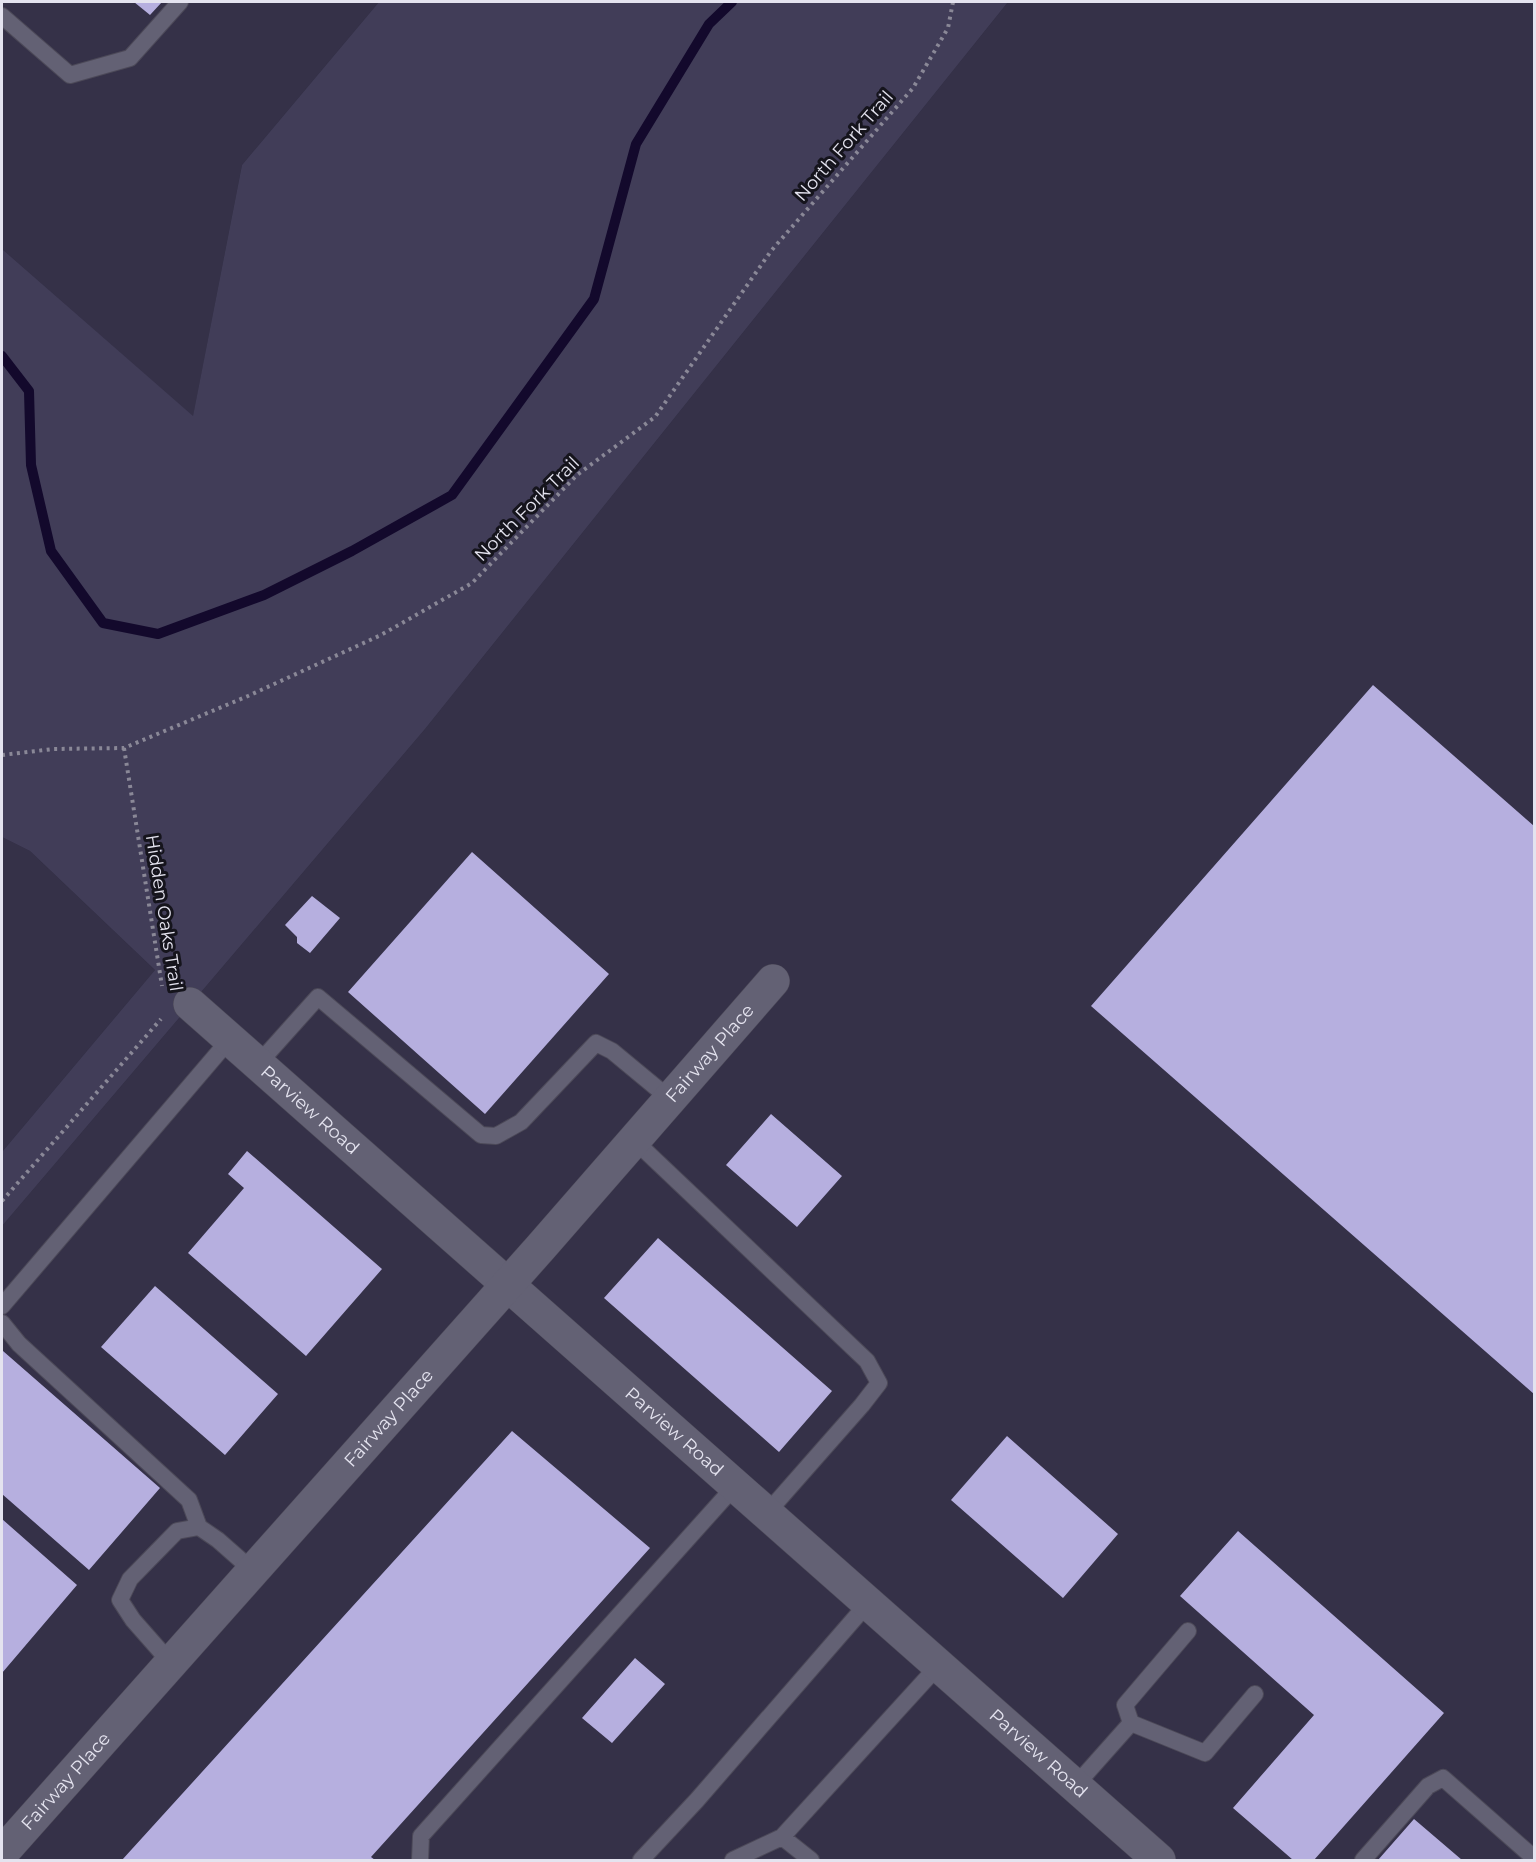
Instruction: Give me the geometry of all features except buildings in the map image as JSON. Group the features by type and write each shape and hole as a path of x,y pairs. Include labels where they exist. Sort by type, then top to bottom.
{"street":[{"name":"Fairway Place","path":"6,1855 170,1662 773,981"},
{"name":"Parview Road","path":"173,1002 230,1039 1159,1860"}],"lane":[{"path":"2,16 70,75 130,58 180,2"},
{"path":"258,1064 318,997 482,1135 496,1136 521,1122 596,1043 612,1051 670,1099"},
{"path":"2,1306 230,1039"},
{"path":"634,1140 867,1360 879,1383 766,1514"},
{"path":"2,1323 19,1344 189,1500 198,1527 218,1540 252,1570"},
{"path":"420,1860 421,1836 735,1486"},
{"path":"170,1662 133,1620 120,1600 130,1579 177,1531 198,1527"},
{"path":"641,1860 705,1791 867,1603"},
{"path":"1188,1631 1125,1705 1131,1723 1205,1753 1255,1694"},
{"path":"733,1860 782,1838 938,1666"},
{"path":"1075,1786 1131,1723"},
{"path":"1363,1860 1428,1785 1443,1778 1534,1858"},
{"path":"782,1838 811,1860"}],"path":[{"name":"North Fork Trail","path":"2,755 53,749 124,748 248,696 381,635 471,583 577,475 655,417 771,251 913,88 948,28 953,2"},
{"name":"Hidden Oaks Trail","path":"2,1201 173,1002 124,748"}],"shaded area":[{"path":"2,2 379,2 242,165 193,417 2,249"},
{"path":"379,2 1008,2 425,729 2,1226 2,1152 155,970 30,851 2,837 2,249 193,416 242,165"},
{"path":"1008,2 1534,2 1534,1860 2,1860 2,1226 425,729"},
{"path":"2,837 30,851 155,970 2,1152"}],"waterway":[{"path":"2,356 29,391 31,465 51,551 103,623 158,634 264,595 352,551 452,495 594,299 636,144 709,24 732,2"}]}
